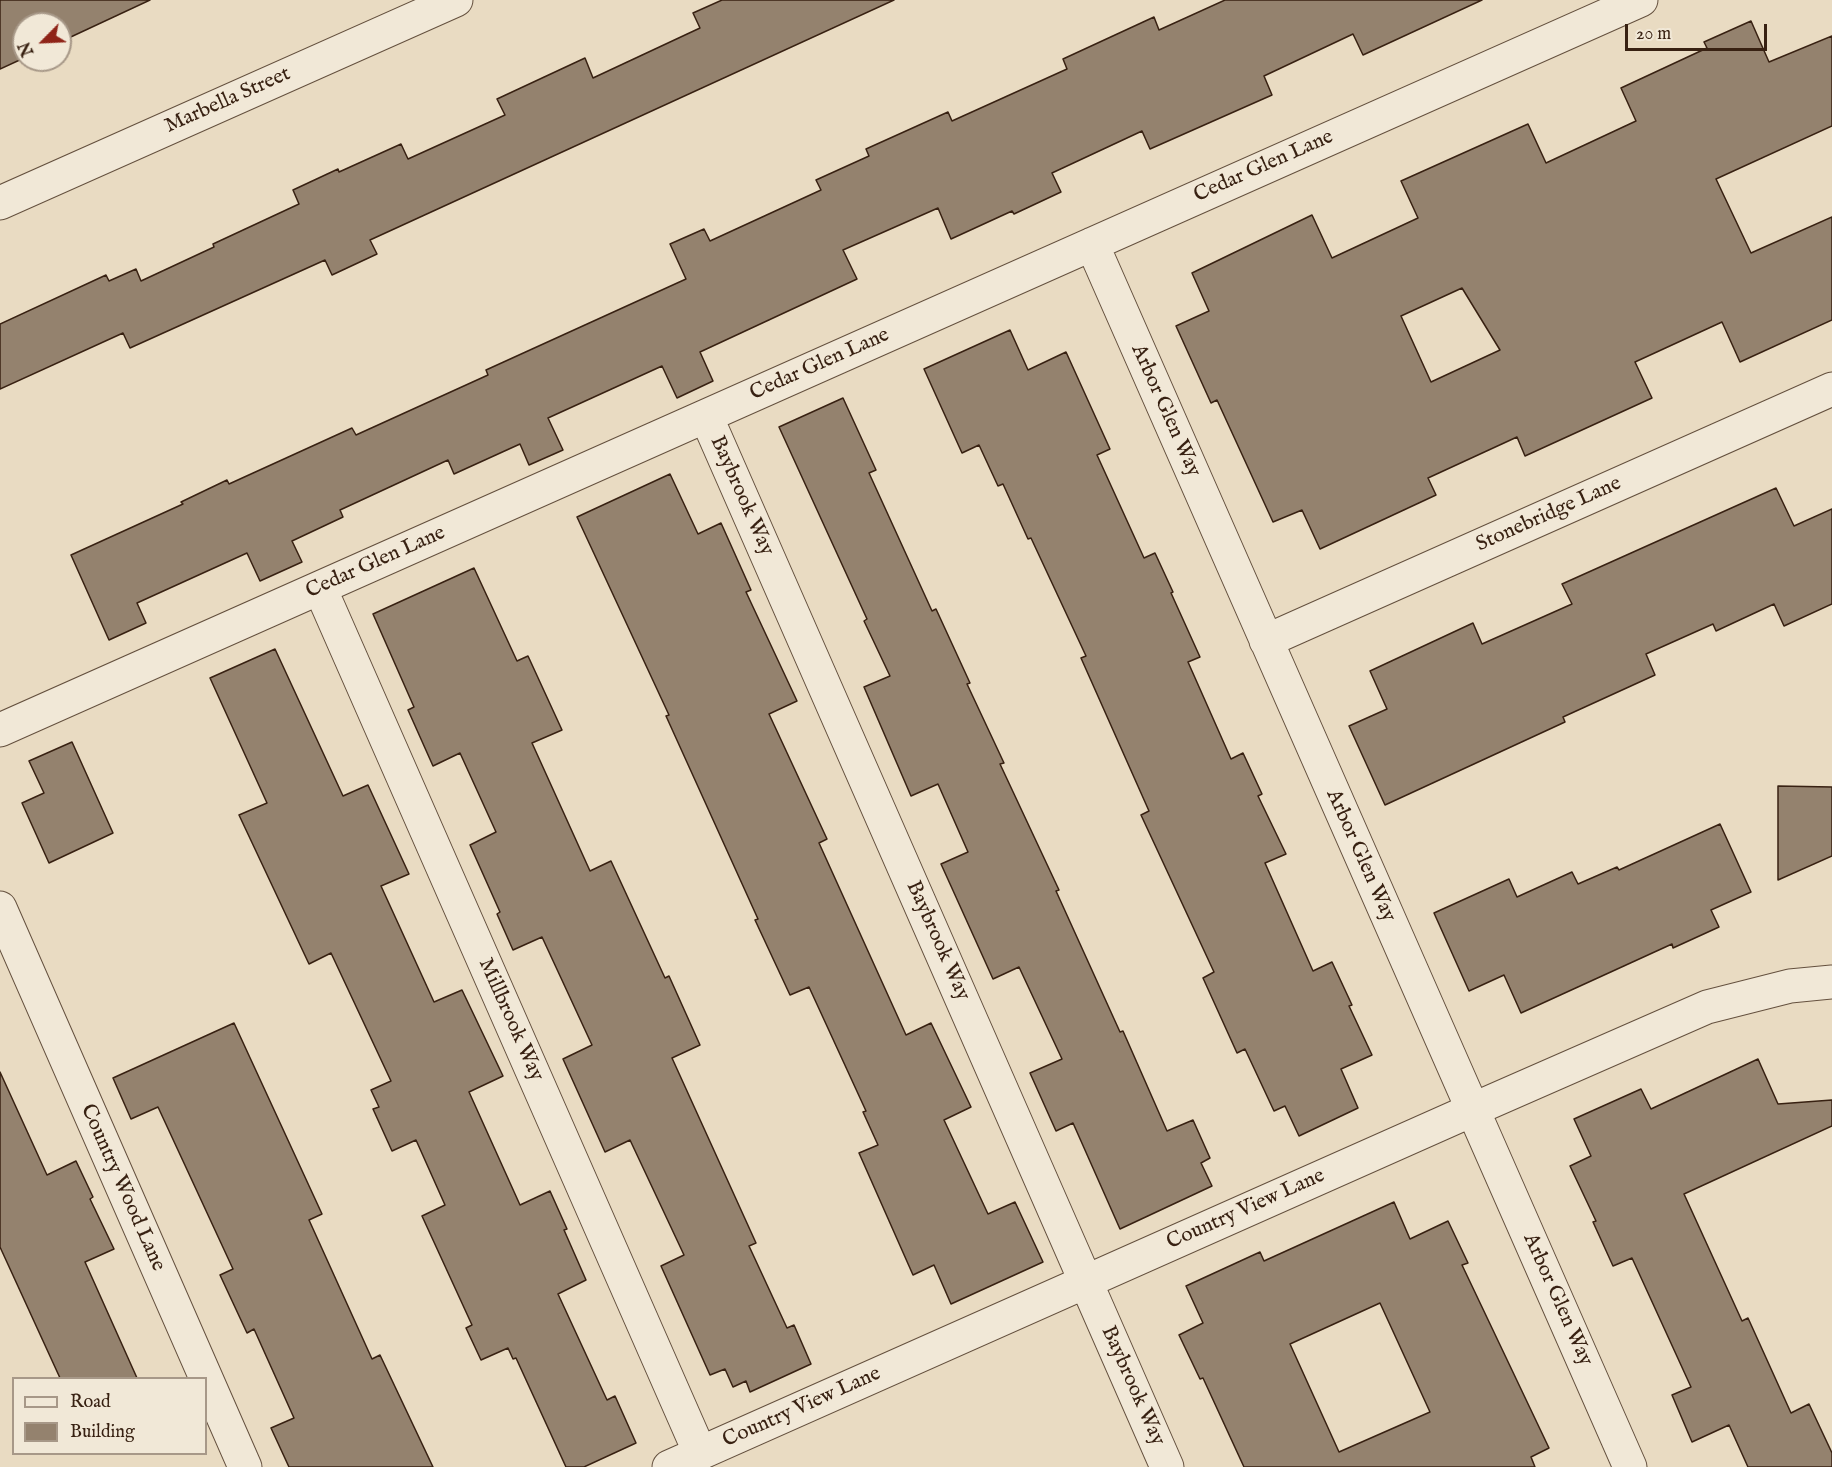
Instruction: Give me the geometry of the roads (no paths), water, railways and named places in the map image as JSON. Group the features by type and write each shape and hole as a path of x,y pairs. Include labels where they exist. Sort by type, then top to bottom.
{"street":[{"name":"Marbella Street","path":"0,203 456,0"},
{"name":"Cedar Glen Lane","path":"0,730 1641,0"},
{"name":"Arbor Glen Way","path":"1092,244 1630,1467"},
{"name":"Stonebridge Lane","path":"1266,640 1832,389"},
{"name":"Baybrook Way","path":"706,416 1167,1467"},
{"name":"Millbrook Way","path":"320,588 700,1453"},
{"name":"Country Wood Lane","path":"0,908 206,1377"},
{"name":"Country View Lane","path":"669,1467 1707,1007 1791,986 1832,982"},
{"name":"Country Wood Lane","path":"207,1380 245,1467"}]}
